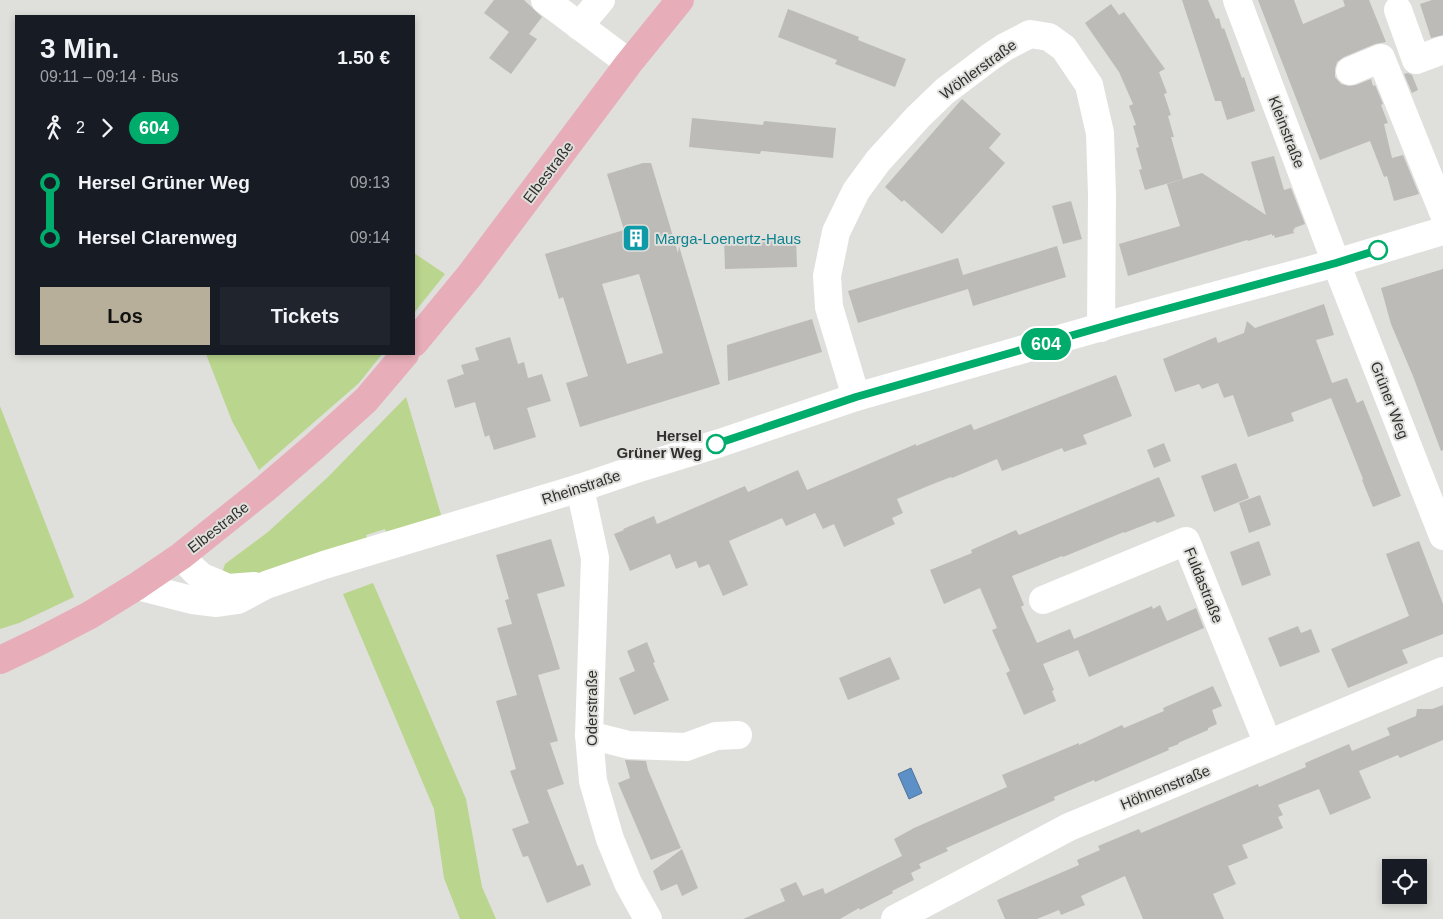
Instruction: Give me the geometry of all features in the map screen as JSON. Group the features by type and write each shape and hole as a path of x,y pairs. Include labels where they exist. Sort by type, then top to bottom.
{"main road":[{"name":"Elbestraße","path":"415,342 470,275 629,63 680,0"},
{"name":"Elbestraße","path":"0,660 73,624 136,586 180,556 246,505 316,446 366,400 404,355"}],"street":[{"path":"545,0 629,63"},
{"path":"579,26 602,0"},
{"name":"Kleinstraße","path":"1237,0 1336,263"},
{"path":"1398,10 1416,60 1443,50"},
{"name":"Wöhlerstraße","path":"856,397 829,307 827,276 836,232 856,191 878,161 918,117 945,90 1005,47 1030,34 1049,37 1064,48 1089,85 1100,133 1102,194 1101,328"},
{"path":"1350,71 1381,58 1443,212"},
{"name":"Rheinstraße","path":"136,586 192,600 217,603 238,600 266,585 324,565 580,488 856,397 1336,263 1443,231"},
{"name":"Grüner Weg","path":"1336,263 1443,536"},
{"name":"Oderstraße","path":"580,488 595,558 589,735 593,781 610,839 628,883 648,919"},
{"name":"Fuldastraße","path":"1043,600 1186,541 1268,744"},
{"name":"Rheinstraße","path":"180,556 202,577 228,588 266,585"},
{"name":"Höhnenstraße","path":"895,919 1069,826 1443,671"},
{"path":"589,735 629,745 686,747 716,736 738,735"}],"green space":[{"path":"415,254 445,274 415,312"},
{"path":"206,355 381,355 359,383 259,470 232,421"},
{"path":"406,397 442,518 388,536 385,529 366,535 368,542 267,574 228,575 223,570 225,564 268,532 329,476"},
{"path":"0,406 74,597 19,623 0,629"},
{"path":"373,583 466,799 482,887 496,919 460,919 444,878 434,809 343,594"}],"water":[{"path":"911,768 922,793 909,799 898,774"}],"building":[{"path":"494,0 524,0 542,17 529,34 537,39 511,74 489,58 509,32 484,13"},
{"path":"1182,0 1208,0 1216,19 1219,18 1222,29 1224,28 1242,78 1244,77 1255,111 1227,120 1221,101 1215,101"},
{"path":"1258,0 1294,0 1303,24 1345,6 1343,0 1369,0 1386,42 1375,44 1344,57 1337,62 1335,77 1341,84 1349,86 1371,79 1383,104 1381,105 1388,123 1384,124 1392,158 1403,155 1419,194 1394,201 1387,176 1384,177 1370,141 1320,160"},
{"path":"1432,0 1443,0 1443,35 1431,38 1420,4"},
{"path":"1111,4 1119,15 1124,12 1165,69 1159,72 1167,93 1164,94 1171,115 1168,116 1174,137 1171,137 1183,179 1145,190 1139,170 1142,169 1136,148 1139,147 1133,126 1136,125 1129,106 1133,104 1119,72 1085,23"},
{"path":"788,9 859,37 858,40 906,59 895,87 835,64 837,60 778,37"},
{"path":"1404,74 1412,75 1418,90 1412,93"},
{"path":"962,99 1001,134 989,148 1005,163 942,234 904,200 902,202 885,187"},
{"path":"692,118 763,125 764,121 836,128 833,158 761,151 760,154 689,147"},
{"path":"1274,156 1284,190 1291,188 1305,224 1294,228 1294,233 1275,238 1272,234 1247,240 1128,276 1119,244 1180,226 1167,184 1202,173 1266,215 1251,162"},
{"path":"643,163 651,163 678,253 679,246 720,384 580,427 566,383 588,376 563,297 559,299 545,254 624,230 607,174","holes":["639,274 663,353 627,364 602,284"]},
{"path":"1071,201 1082,239 1063,244 1052,206"},
{"path":"796,237 797,267 725,269 724,239"},
{"path":"1057,246 1066,277 973,306 968,289 858,323 848,291 958,258 963,275"},
{"path":"1443,269 1443,450 1441,451 1391,324 1381,288"},
{"path":"1324,304 1334,335 1316,340 1332,383 1347,378 1357,403 1363,400 1401,496 1373,507 1331,398 1291,413 1294,421 1248,437 1233,395 1224,398 1218,383 1202,389 1199,384 1175,392 1163,359 1216,337 1218,343 1244,333 1247,321 1255,328"},
{"path":"812,319 822,352 728,381 727,345"},
{"path":"510,337 518,364 524,362 528,378 542,374 551,401 527,408 536,437 494,450 489,435 485,437 475,402 455,408 447,380 464,374 461,365 479,360 475,348"},
{"path":"1116,375 1132,416 1083,435 1087,444 1064,452 1062,448 1002,471 997,459 897,499 903,513 892,518 895,524 844,547 834,524 823,529 815,513 786,526 782,518 729,541 748,585 723,596 709,564 699,568 696,561 676,569 670,554 630,571 614,534 654,516 657,524 745,486 748,492 798,470 807,490 916,444 916,446 971,424 974,430"},
{"path":"1164,443 1171,461 1154,468 1147,450"},
{"path":"1236,463 1249,498 1214,512 1201,476"},
{"path":"1159,477 1175,516 1124,532 1012,576 1024,605 1021,607 1037,643 1070,629 1074,639 1152,606 1153,609 1160,605 1167,621 1196,608 1204,628 1089,677 1078,650 1043,664 1054,690 1052,691 1056,701 1024,715 1006,673 1010,671 992,630 997,628 980,588 944,604 930,570 972,553 971,550 1016,530 1019,535"},
{"path":"1260,495 1271,525 1249,533 1239,503"},
{"path":"551,539 565,586 537,594 560,669 538,675 558,741 550,743 564,784 547,790 577,866 583,864 591,885 547,903 528,856 523,857 512,829 529,823 510,771 516,769 496,701 517,695 497,628 512,624 505,600 509,599 496,555"},
{"path":"1259,541 1271,575 1242,586 1230,552"},
{"path":"1419,541 1443,604 1443,634 1402,650 1408,663 1348,688 1331,649 1409,616 1386,554"},
{"path":"1298,626 1301,633 1311,629 1320,652 1280,667 1268,638"},
{"path":"647,642 655,662 653,663 669,700 634,715 619,678 635,671 627,651"},
{"path":"890,657 900,679 848,700 839,678"},
{"path":"1213,686 1222,706 1212,710 1217,724 1208,728 1208,730 1168,748 1169,750 1095,782 1094,780 1054,797 1055,800 946,848 948,851 919,864 921,868 911,873 914,880 860,910 859,908 840,919 743,919 785,901 780,889 796,882 803,896 823,888 825,894 902,856 894,839 914,828 1007,787 1002,775 1079,743 1079,745 1122,725 1124,728 1164,711 1163,708"},
{"path":"1443,705 1443,740 1400,758 1398,755 1359,771 1371,798 1330,815 1319,789 1278,805 1283,815 1278,817 1283,828 1242,845 1248,858 1228,866 1236,884 1213,894 1224,919 1143,919 1125,876 1081,896 1085,905 1061,915 1059,910 1037,919 1005,919 997,900 1079,865 1077,860 1100,850 1098,846 1139,829 1141,833 1258,784 1259,787 1306,767 1305,763 1349,744 1352,751 1390,735 1387,728 1416,716 1417,709 1432,709"},
{"path":"625,760 646,761 648,770 681,848 651,860 618,783 630,778"},
{"path":"682,849 698,888 682,896 677,884 661,891 653,871"}],"bus line":[{"name":"604","path":"716,444 856,397 1378,250"}],"place":[{"name":"Marga-Loenertz-Haus","path":"636,238"},
{"name":"Hersel Grüner Weg","path":"716,444"}]}
